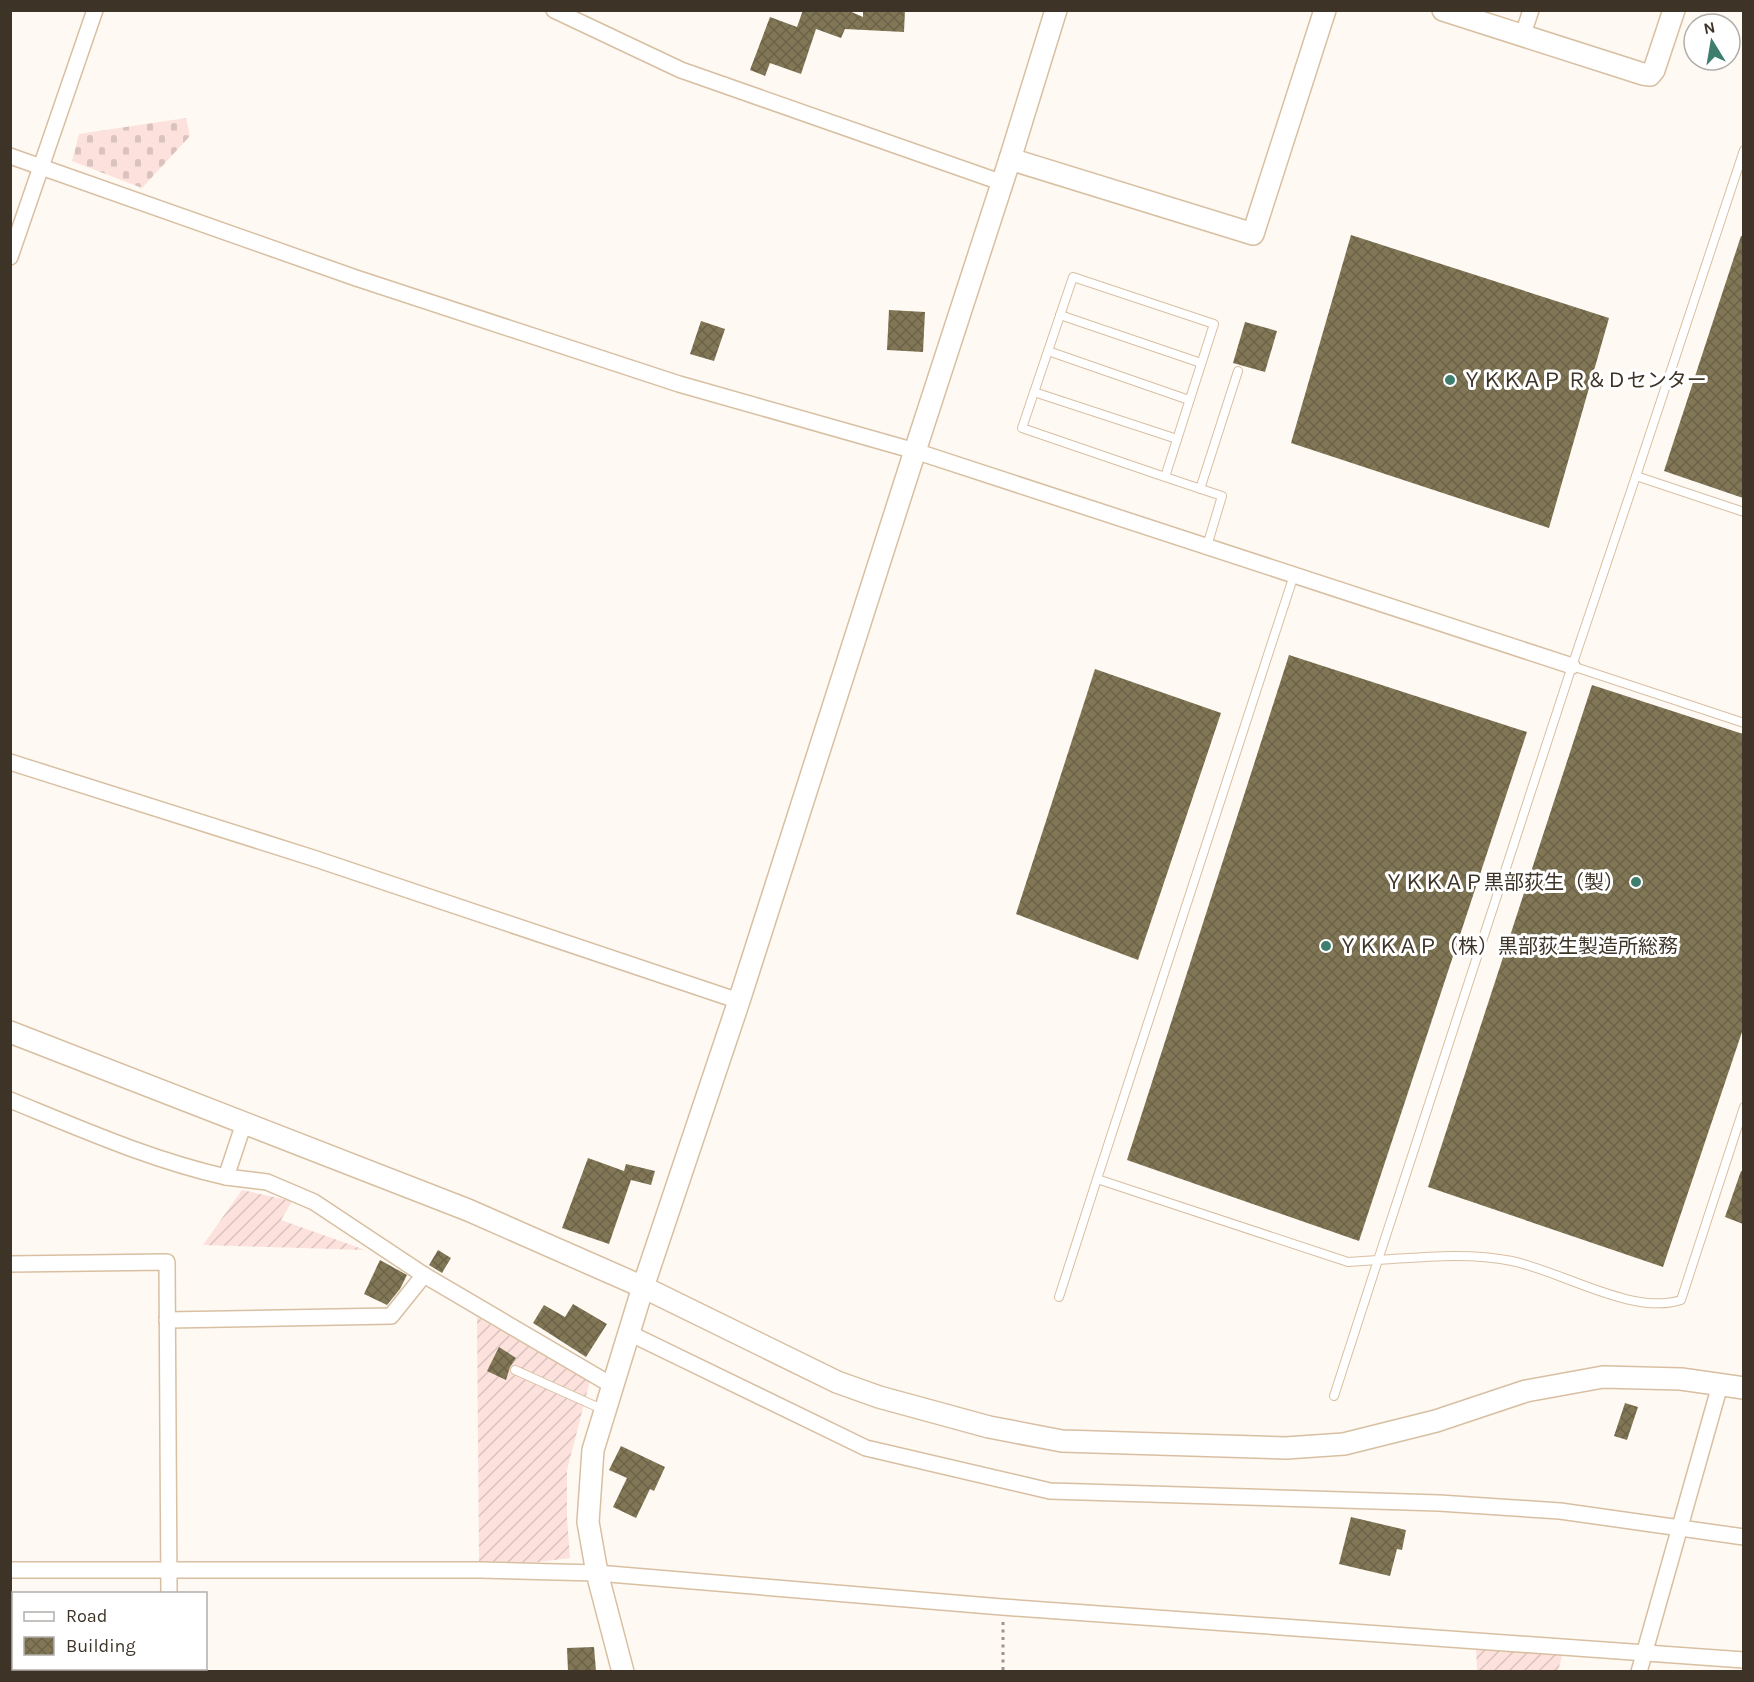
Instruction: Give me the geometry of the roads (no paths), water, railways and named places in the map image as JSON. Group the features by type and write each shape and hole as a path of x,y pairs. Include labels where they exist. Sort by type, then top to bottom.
{"street":[{"path":"10,257 95,10"},
{"path":"554,10 681,70 1003,183"},
{"path":"623,1671 597,1573 588,1522 593,1450 643,1287 739,1001 1003,183 1056,10"},
{"path":"1010,159 1253,234 1325,10"},
{"path":"1443,10 1521,37 1650,75 1654,70 1674,10"},
{"path":"1521,37 1531,10"},
{"path":"10,156 356,278 679,384 915,451 1572,666"},
{"path":"10,762 313,858 739,1001"},
{"path":"10,1032 468,1210 643,1287 837,1382 879,1397 989,1427 1062,1441 1286,1448 1344,1444 1436,1421 1526,1391 1603,1377 1681,1379 1743,1388"},
{"path":"10,1101 109,1141 186,1168 226,1177 267,1182 314,1202 424,1275 613,1386"},
{"path":"226,1177 244,1123"},
{"path":"10,1264 167,1262 169,1592"},
{"path":"167,1320 391,1316 424,1275"},
{"path":"629,1333 866,1448 1050,1491 1450,1504 1560,1511 1743,1537"},
{"path":"1639,1671 1720,1385"},
{"path":"10,1570 480,1570 597,1573 1002,1607 1743,1660"}],"lane":[{"path":"1334,1396 1743,150"},
{"path":"1165,477 1214,324 1073,277 1022,428 1200,489 1222,496 1207,546"},
{"path":"1060,315 1201,363"},
{"path":"1048,351 1190,400"},
{"path":"1200,489 1238,371"},
{"path":"1034,392 1177,439"},
{"path":"1636,476 1743,512"},
{"path":"1059,1297 1294,575"},
{"path":"1572,666 1743,723"},
{"path":"1097,1179 1348,1262 1458,1256 1513,1261 1630,1300 1668,1304 1681,1300 1743,1107"},
{"path":"515,1370 605,1411"}],"place":[{"name":"ＹＫＫＡＰ Ｒ＆Ｄセンター","path":"1450,380"},
{"name":"ＹＫＫＡＰ黒部荻生（製）","path":"1636,882"},
{"name":"ＹＫＫＡＰ（株）黒部荻生製造所総務","path":"1326,946"}]}
